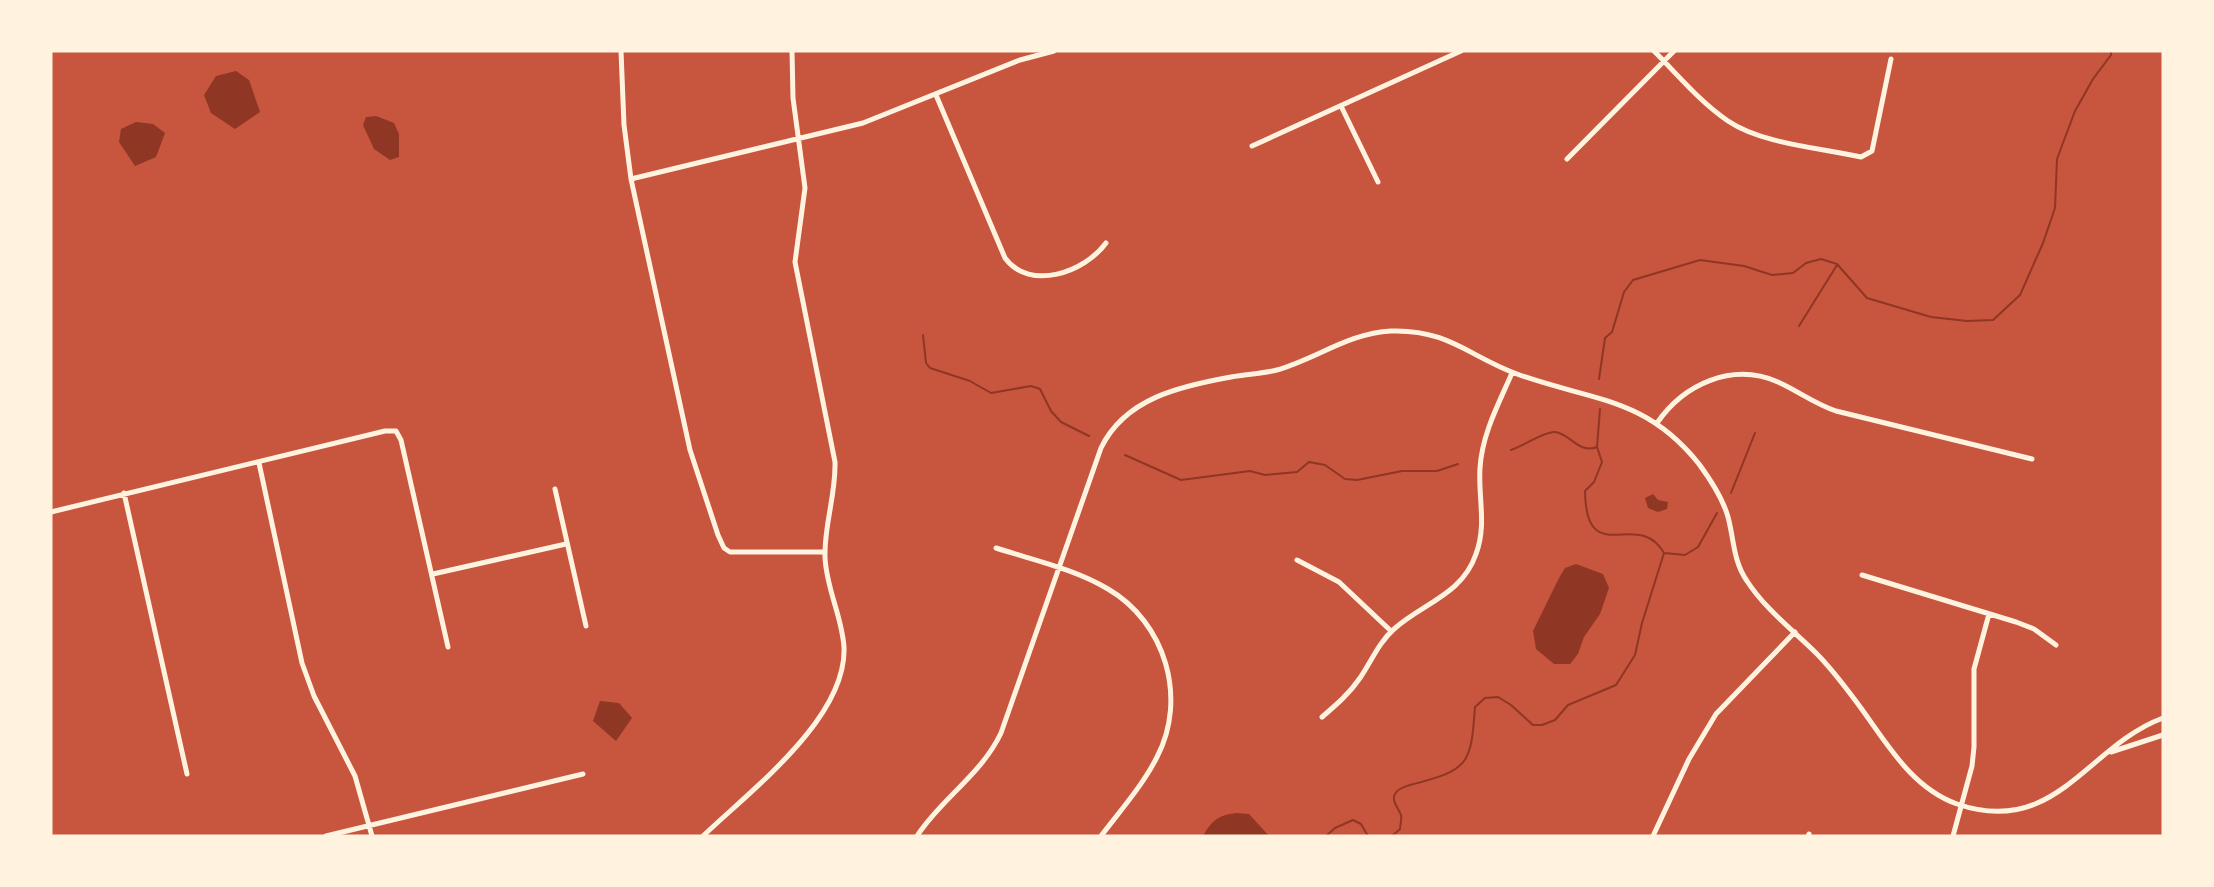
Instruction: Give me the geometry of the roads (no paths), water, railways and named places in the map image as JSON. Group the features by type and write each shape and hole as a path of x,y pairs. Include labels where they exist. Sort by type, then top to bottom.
{"street":[{"path":"621,51 624,125 632,179 692,458 724,548 742,553 825,552"},
{"path":"703,836 811,731 833,698 842,674 844,648 825,552 834,495 835,462 796,269 795,249 805,188 793,98 792,51"},
{"path":"632,179 880,118 1020,60 1054,51"},
{"path":"1252,146 1461,51"},
{"path":"1654,51 1714,111 1747,131 1861,157 1872,151 1891,59"},
{"path":"1567,159 1674,51"},
{"path":"936,95 1001,248 1014,268 1026,275 1047,276 1091,260 1106,243"},
{"path":"1341,106 1378,182"},
{"path":"917,836 932,816 974,775 995,747 1013,704 1106,438 1125,414 1154,398 1232,377 1277,370 1351,339 1392,331 1424,334 1450,340 1512,373 1624,405 1657,423 1683,446 1707,476 1728,515 1740,570 1760,598 1836,675 1907,770 1932,791 1962,805 1995,811 2034,804 2066,788 2140,728 2163,718"},
{"path":"1322,717 1353,688 1391,631 1442,599 1469,570 1476,554 1482,528 1480,465 1484,442 1512,373"},
{"path":"1657,423 1675,401 1695,386 1716,378 1748,375 1778,382 1815,403 1836,411 2032,459"},
{"path":"51,512 396,430 401,440 448,647"},
{"path":"259,463 302,663 314,696 355,776 372,836"},
{"path":"555,489 586,626"},
{"path":"124,493 187,774"},
{"path":"433,574 566,544"},
{"path":"996,548 1099,584 1130,605 1155,637 1168,674 1170,712 1160,751 1101,836"},
{"path":"1297,560 1339,582 1391,631"},
{"path":"1862,575 2034,629 2056,645"},
{"path":"1953,836 1974,747 1974,669 1989,614"},
{"path":"1653,836 1689,759 1716,714 1794,632"},
{"path":"2109,752 2163,735"},
{"path":"326,836 583,774"}],"waterway":[{"path":"1599,379 1605,338 1612,332 1624,292 1633,280 1700,260 1744,266 1772,275 1793,273 1806,263 1821,259 1837,264 1867,298 1931,317 1967,321 1993,320 2020,295 2043,243 2055,208 2057,159 2075,111 2093,79 2111,55 2111,51"},
{"path":"1799,326 1837,265"},
{"path":"923,335 926,363 930,368 970,381 991,393 1031,386 1040,389 1051,411 1061,422 1089,436"},
{"path":"1392,836 1400,829 1401,821 1401,815 1394,799 1396,792 1404,787 1444,775 1463,762 1471,742 1475,707 1485,698 1498,697 1511,705 1533,725 1542,725 1555,720 1568,705 1616,685 1635,655 1642,623 1664,553 1653,540 1641,535 1604,534 1594,528 1588,515 1585,491 1594,482 1602,462 1597,447 1600,409"},
{"path":"1511,450 1551,432 1566,436 1585,448 1597,447"},
{"path":"1731,493 1755,433"},
{"path":"1125,455 1181,480 1250,471 1265,475 1297,472 1309,462 1325,465 1345,479 1357,480 1402,471 1437,471 1458,464"},
{"path":"1664,553 1685,555 1698,547 1717,513"},
{"path":"1326,836 1335,828 1353,820 1361,824 1368,836"}]}
